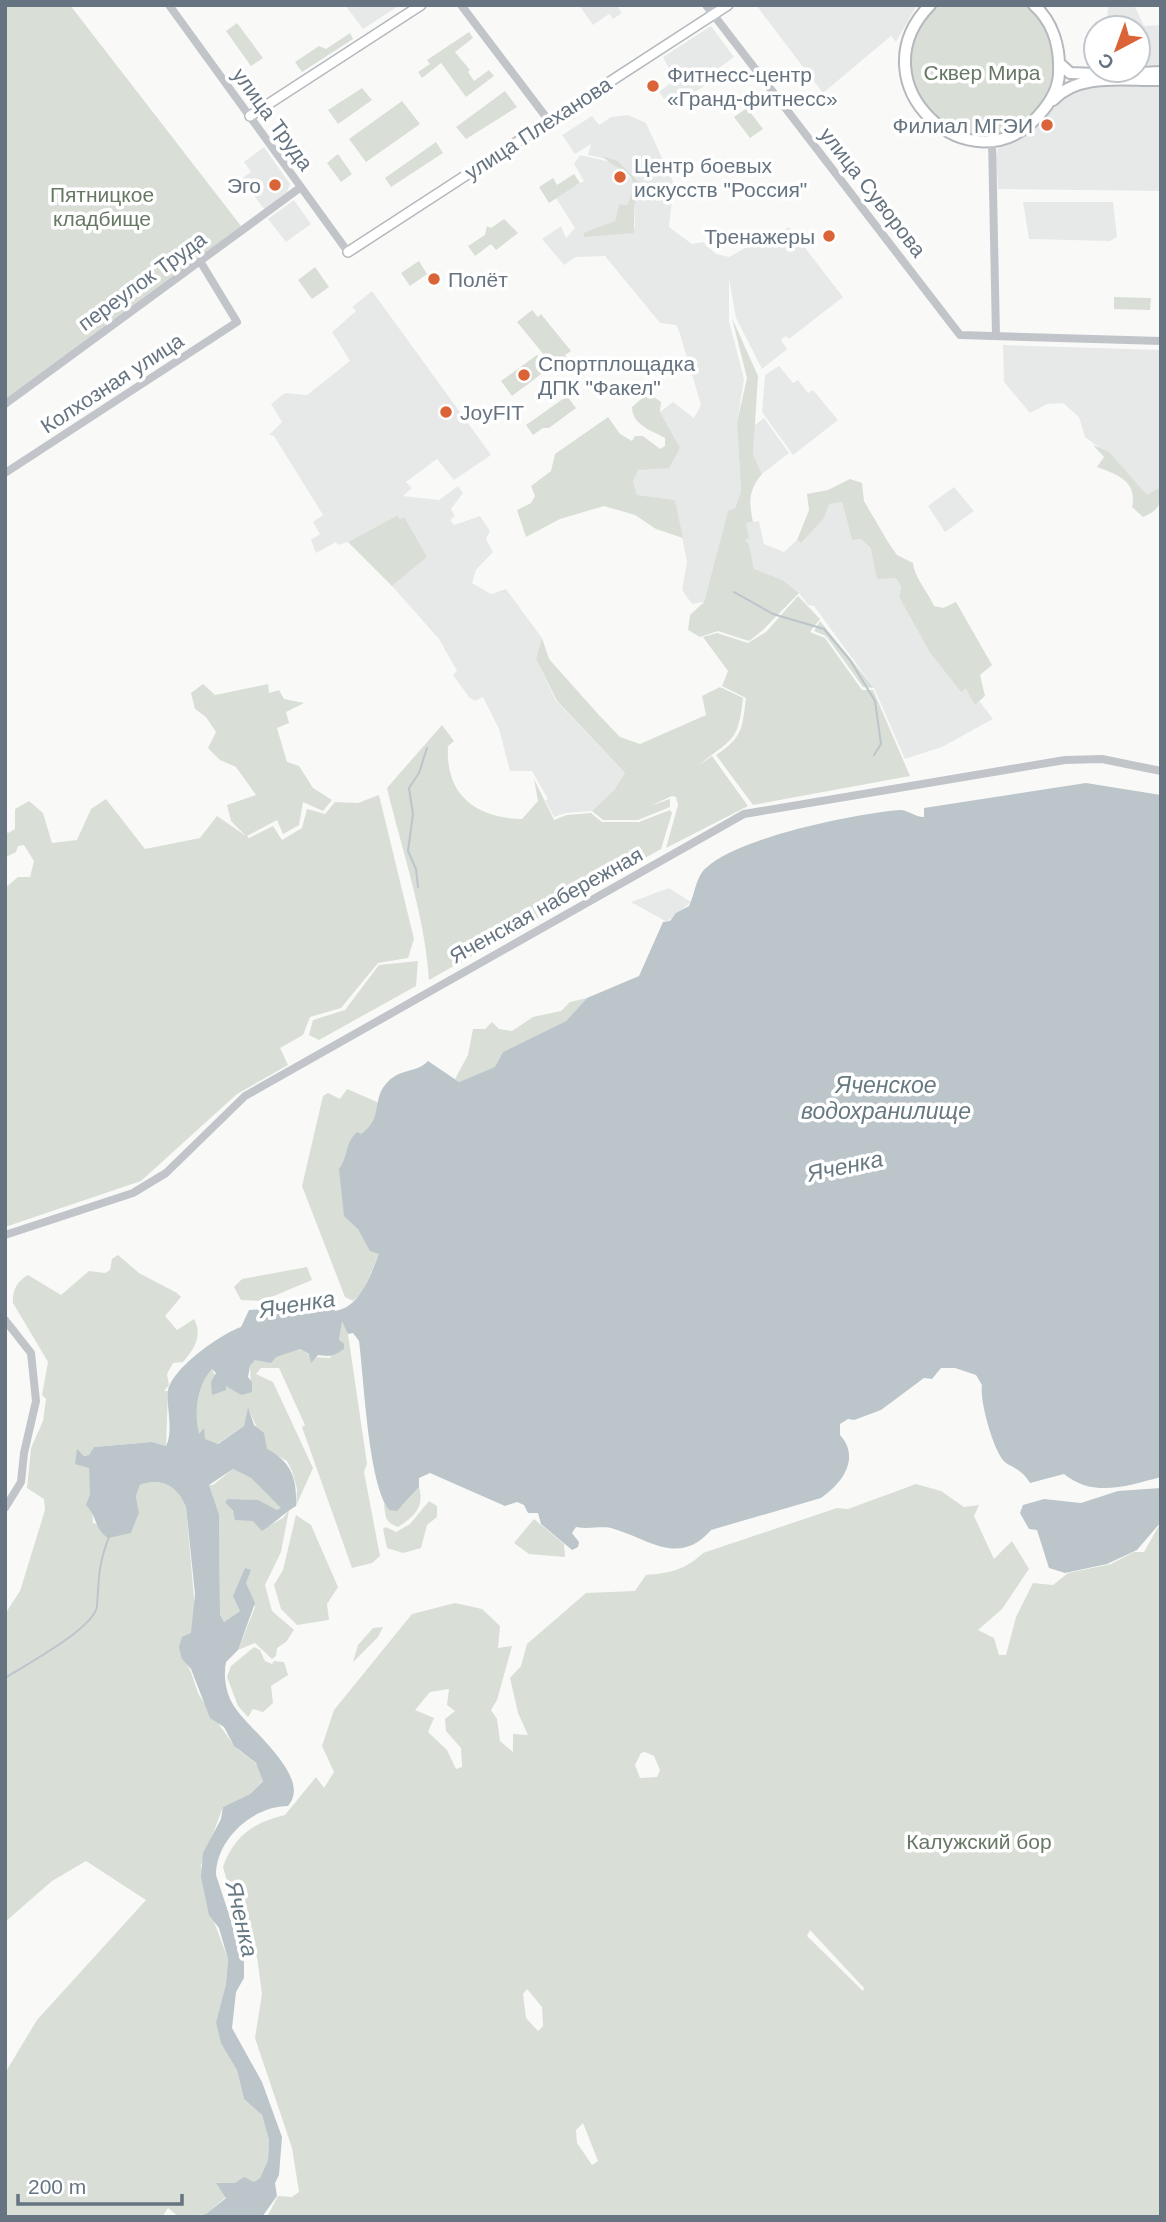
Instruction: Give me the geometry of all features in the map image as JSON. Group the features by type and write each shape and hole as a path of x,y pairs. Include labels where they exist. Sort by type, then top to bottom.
{"main road":[{"path":"250,116 421,5"},
{"name":"улица Плеханова","path":"348,252 728,5"},
{"path":"930,5 918,19 906,47 905,62 910,92 917,105 939,127 966,139 992,140 1017,133 1059,93 1084,81 1161,80"},
{"path":"1034,5 1054,34 1060,64 1059,78 1046,107"},
{"path":"1060,64 1070,73 1161,72"}],"street":[{"name":"улица Труда","path":"169,5 348,252"},
{"path":"461,5 549,121"},
{"name":"улица Суворова","path":"706,5 960,335 996,336"},
{"path":"992,140 996,336 1161,341"},
{"name":"переулок Труда","path":"5,404 301,187"},
{"name":"Колхозная улица","path":"5,473 237,322 200,261"},
{"name":"Яченская набережная","path":"5,1235 133,1193 152,1183 245,1096 744,814 1065,760 1102,759 1161,771"},
{"path":"5,1320 31,1353 36,1401 24,1453 21,1482 5,1508"}],"shaded area":[{"path":"345,5 400,5 363,29"},
{"path":"579,5 621,5 618,7 622,13 613,19 609,14 593,25"},
{"path":"756,5 917,5 896,42 891,36 823,93"},
{"path":"1108,5 1134,5 1138,14 1108,14"},
{"path":"1161,25 1161,69 1152,69 1152,26"},
{"path":"711,26 734,57 715,71 719,76 671,108 659,92 675,80 663,57"},
{"path":"1085,86 1161,86 1161,191 998,189 996,157 999,145 1029,129 1066,94"},
{"path":"628,115 646,123 674,184 669,227 692,244 703,242 716,254 729,257 760,240 765,245 789,227 843,297 789,339 786,336 781,340 787,349 762,369 736,318 729,279 729,321 744,379 737,422 741,492 725,523 704,602 692,604 682,590 687,562 675,500 636,495 633,483 637,470 680,449 660,412 673,402 694,418 701,405 679,331 676,325 660,323 605,256 576,257 564,265 542,239 561,226 566,238 575,228 556,198 584,181 574,164 580,155 615,163 634,182 636,188 627,205 619,204 615,221 585,232 635,227 634,206 642,185 618,161 588,155 591,144 575,154 562,135 592,116 599,125 611,117"},
{"path":"264,147 290,184 287,192 265,210 241,179 251,172 244,162"},
{"path":"294,200 311,224 286,242 268,219"},
{"path":"1023,202 1113,202 1117,237 1110,241 1029,239"},
{"path":"372,291 491,455 454,480 437,459 406,482 412,488 403,496 439,500 458,486 463,493 451,509 455,516 450,520 454,525 480,516 490,531 486,539 493,552 476,570 472,583 491,594 506,589 542,638 536,659 556,701 625,773 614,790 592,811 554,817 545,800 548,799 532,771 510,771 499,729 483,697 475,701 469,697 453,675 457,671 439,639 392,586 427,557 398,515 348,542 338,545 336,542 316,553 311,540 320,534 313,522 323,515 274,436 269,435 282,422 271,404 285,393 307,395 350,361 332,332 356,311 352,307"},
{"path":"1003,345 1161,350 1161,489 1147,498 1110,456 1085,437 1079,417 1063,403 1047,404 1030,413 1004,382"},
{"path":"779,366 793,383 798,380 808,393 813,390 838,420 793,455 762,412 765,375"},
{"path":"764,418 789,453 762,474 753,454 754,426"},
{"path":"954,487 974,511 945,532 928,506"},
{"path":"842,502 852,540 861,539 896,577 901,586 899,597 930,653 961,692 966,689 975,704 980,702 993,719 942,747 905,759 874,688 814,606 808,605 799,593 754,569 749,544 744,539 746,523 759,521 764,544 784,552 797,540 800,543 828,504"},
{"path":"669,888 691,902 667,922 631,902"}],"green space":[{"name":"Пятницкое кладбище","path":"5,5 70,5 241,226 5,399"},
{"name":"Сквер Мира","path":"936,5 1028,5 1047,28 1055,56 1053,79 1045,99 1032,116 1015,129 996,136 975,137 955,131 918,101 910,66 911,47 922,21"},
{"path":"237,23 263,58 251,66 226,31"},
{"path":"469,32 473,38 455,52 470,70 468,72 474,81 489,70 494,76 466,97 441,63 422,78 418,72 430,64 427,60"},
{"path":"350,33 353,39 302,72 295,62 319,46 326,49"},
{"path":"362,88 372,100 338,124 328,110"},
{"path":"505,91 517,107 466,139 456,127"},
{"path":"402,101 420,124 366,162 349,139"},
{"path":"747,108 763,129 750,138 734,117"},
{"path":"436,142 443,153 391,187 385,178"},
{"path":"338,154 352,174 341,182 327,163"},
{"path":"602,156 618,161 642,185 634,206 634,233 583,237 585,232 615,221 619,204 627,205 632,194 632,179"},
{"path":"574,174 580,183 549,203 539,187 553,178 557,185"},
{"path":"504,219 518,233 496,250 491,244 475,256 468,246 485,235 487,226 491,228"},
{"path":"419,261 427,274 410,286 401,273"},
{"path":"315,267 329,287 312,299 298,280"},
{"path":"1114,297 1151,298 1150,310 1114,309"},
{"path":"532,310 538,317 541,314 571,351 565,355 578,371 582,368 585,372 578,378 567,365 558,372 517,322"},
{"path":"732,318 758,376 753,454 762,474 752,491 750,503 753,522 746,523 749,538 745,540 749,544 754,569 782,580 799,593 749,641 718,631 700,637 688,630 690,615 704,602 728,511 735,508 741,492 737,422 747,378"},
{"name":"Спортплощадка ДПК \"Факел\"","path":"537,355 548,369 512,396 501,381"},
{"path":"648,393 661,402 660,412 680,448 669,468 638,470 633,482 637,495 675,500 683,538 656,529 635,515 604,506 560,519 526,537 517,510 531,503 535,496 531,486 551,471 555,454 608,417 620,434 632,441 635,436 643,436 660,449 665,446 665,438 639,423 633,413 632,407"},
{"path":"567,396 576,408 549,428 543,428 533,435 526,425"},
{"path":"1093,445 1109,452 1147,495 1161,487 1160,502 1153,512 1143,517 1132,507 1132,490 1118,476 1097,467 1104,457"},
{"path":"850,479 862,483 864,501 888,542 897,555 913,563 916,574 934,606 943,608 956,602 992,665 980,675 985,696 975,705 966,689 961,692 930,653 899,597 901,586 896,578 877,579 871,549 861,539 852,540 842,502 829,504 824,518 801,543 797,540 809,510 807,494 828,490"},
{"path":"398,515 400,519 404,517 427,557 392,586 348,542"},
{"path":"798,596 820,619 810,632 825,638 862,690 873,690 910,776 753,805 716,755 732,743 740,731 746,698 722,686 728,671 703,637 717,633 748,643 766,632"},
{"path":"820,621 874,688 863,687 826,636 814,631"},
{"path":"542,638 549,659 598,714 620,737 640,744 706,715 702,696 720,687 743,698 735,733 725,745 698,766 712,756 748,806 666,848 678,805 676,797 672,796 650,806 670,799 670,807 638,820 603,820 592,811 614,790 625,773 557,701 536,659"},
{"path":"203,684 215,695 268,684 269,693 279,690 284,699 304,703 286,712 289,723 277,728 287,762 299,766 313,788 332,800 323,811 303,802 299,825 283,834 277,820 247,836 249,838 273,826 282,840 302,828 307,809 325,814 335,802 358,803 379,795 414,939 408,958 378,963 341,1008 310,1017 303,1035 280,1048 288,1065 237,1094 141,1181 5,1227 5,888 18,877 30,877 34,861 24,845 18,846 16,852 6,857 5,862 5,830 8,833 15,829 15,809 29,801 43,813 52,843 77,840 91,809 106,799 145,849 200,838 217,816 246,836 231,821 227,805 256,795 236,767 220,760 208,748 216,732 206,717 195,709 191,693"},
{"path":"442,725 454,741 448,746 448,763 458,790 478,808 491,814 522,819 538,801 534,779 554,820 567,815 591,813 602,822 639,822 670,810 672,813 661,849 429,980 418,908 387,788"},
{"path":"418,961 416,986 319,1040 309,1035 313,1020 345,1010 379,965"},
{"path":"587,998 566,1021 503,1052 496,1067 459,1082 455,1079 468,1055 473,1029 485,1029 492,1022 499,1029 512,1031 533,1017 561,1011 570,1002"},
{"path":"347,1089 377,1102 379,1107 370,1128 379,1254 362,1293 353,1301 345,1297 302,1186 323,1096 328,1093 340,1099"},
{"path":"118,1255 139,1273 181,1297 165,1316 177,1330 194,1319 197,1337 194,1347 183,1362 173,1363 167,1374 169,1385 164,1391 168,1391 166,1446 152,1442 94,1447 89,1455 84,1456 77,1450 89,1467 93,1523 131,1533 139,1513 136,1496 140,1485 148,1483 168,1485 186,1507 195,1609 192,1633 182,1659 189,1668 198,1693 221,1727 237,1748 260,1768 262,1774 263,1780 250,1794 223,1807 201,1866 213,1919 228,1959 226,1984 216,2022 237,2070 244,2099 262,2115 269,2140 268,2160 260,2178 254,2183 216,2183 226,2197 206,2214 179,2217 168,2208 162,2217 5,2217 5,2073 37,2020 146,1900 86,1861 52,1881 5,1922 5,1614 20,1591 45,1510 44,1499 27,1488 31,1448 43,1421 46,1399 42,1395 48,1362 13,1303 13,1294 18,1283 28,1275 61,1295 89,1271 105,1273 110,1270 112,1259"},
{"path":"307,1267 312,1280 262,1301 241,1300 234,1287 242,1279"},
{"path":"342,1318 348,1334 367,1464 364,1472 380,1556 372,1563 352,1568 302,1427 305,1425 279,1368 261,1368 256,1374 273,1382 313,1468 296,1506 297,1489 292,1471 287,1461 267,1450 248,1408 244,1426 217,1444 204,1439 203,1430 199,1435 197,1418 200,1392 212,1369 216,1378 241,1395 251,1387 250,1366 255,1360 300,1349 313,1357 330,1358 339,1340"},
{"path":"233,1469 251,1478 282,1508 277,1510 252,1501 240,1500 228,1504 233,1512 267,1527 283,1518 289,1510 281,1552 265,1585 272,1611 294,1630 286,1642 277,1648 276,1656 272,1659 255,1643 238,1650 255,1607 246,1583 248,1577 244,1576 237,1591 240,1611 224,1622 220,1615 219,1514 209,1485 213,1485"},
{"name":"Калужский бор","path":"916,1484 941,1491 964,1507 979,1505 974,1516 994,1559 1012,1541 1029,1569 1002,1609 978,1630 994,1638 999,1655 1006,1655 1016,1617 1033,1583 1053,1585 1068,1573 1111,1564 1134,1552 1144,1552 1161,1522 1161,2217 267,2217 278,2196 292,2197 299,2192 292,2148 255,2038 262,1994 257,1957 246,1946 223,1867 233,1847 246,1832 285,1815 316,1777 324,1788 334,1772 322,1746 334,1710 412,1614 455,1603 482,1609 500,1626 498,1648 512,1646 497,1700 491,1710 497,1719 500,1741 513,1752 513,1734 528,1735 518,1713 510,1678 521,1666 527,1644 586,1593 635,1591 646,1575 677,1570 703,1553 837,1508 848,1509","holes":["449,1689 447,1705 455,1711 445,1719 446,1731 461,1748 462,1767 456,1769 447,1750 428,1732 434,1718 415,1710 430,1692","641,1753 654,1756 660,1770 657,1777 640,1778 635,1765","810,1930 864,1988 863,1991 807,1936","527,1989 542,2007 543,2026 538,2031 526,2018 523,1994","583,2123 598,2161 592,2165 577,2143 576,2130"]},
{"path":"419,1487 417,1511 398,1527 390,1523 385,1515 384,1503 389,1510 402,1506"},
{"path":"429,1501 437,1506 437,1517 427,1525 421,1548 403,1553 387,1548 383,1529 386,1527 396,1532 410,1524"},
{"path":"296,1515 311,1525 338,1587 327,1604 329,1620 297,1625 281,1609 274,1585 283,1570"},
{"path":"534,1519 564,1544 565,1557 529,1554 514,1543"},
{"path":"383,1627 378,1637 353,1662 358,1645 373,1628"},
{"path":"254,1647 260,1650 265,1661 272,1664 274,1661 284,1662 288,1675 271,1686 273,1703 263,1712 253,1709 248,1717 238,1706 227,1677 231,1666"}],"water":[{"name":"Яченское водохранилище","path":"1086,783 1161,795 1161,1477 1111,1488 1087,1486 1064,1474 1030,1483 1022,1473 1001,1458 985,1414 982,1385 976,1375 955,1368 941,1368 932,1379 924,1378 881,1410 854,1420 848,1419 840,1424 840,1435 846,1444 849,1461 842,1478 821,1498 711,1530 699,1541 675,1549 610,1528 576,1527 572,1533 579,1542 578,1547 572,1550 541,1524 538,1513 528,1513 524,1505 517,1502 505,1506 430,1473 419,1478 419,1487 397,1511 389,1510 376,1477 359,1341 353,1333 348,1334 342,1321 339,1340 344,1344 344,1349 335,1355 318,1355 311,1363 309,1354 300,1349 276,1357 271,1363 255,1360 250,1366 248,1377 252,1382 252,1392 241,1395 226,1386 226,1390 212,1395 211,1382 216,1373 212,1369 203,1383 198,1400 199,1434 204,1428 205,1439 218,1444 244,1426 248,1407 254,1425 264,1433 267,1449 282,1460 294,1480 296,1506 262,1531 253,1521 235,1520 233,1511 225,1502 228,1499 258,1500 277,1510 281,1508 251,1478 233,1469 209,1485 219,1514 220,1615 224,1622 240,1611 233,1596 245,1568 251,1570 246,1583 255,1603 238,1650 226,1662 225,1680 228,1692 236,1709 286,1769 293,1782 294,1795 288,1806 262,1812 239,1827 222,1849 216,1875 244,1960 244,1978 236,1992 232,2028 262,2082 282,2137 279,2175 275,2183 277,2196 262,2217 190,2217 206,2214 226,2198 216,2183 235,2183 244,2177 254,2182 260,2178 268,2160 269,2140 262,2115 244,2099 237,2070 221,2043 216,2022 226,1984 228,1959 219,1928 209,1915 201,1877 203,1853 221,1819 223,1807 250,1794 263,1781 256,1763 234,1746 224,1727 210,1718 191,1669 182,1659 179,1647 182,1637 191,1633 195,1594 186,1507 168,1485 155,1482 140,1485 136,1496 139,1513 131,1533 108,1538 100,1530 86,1505 90,1494 89,1468 75,1464 77,1449 84,1456 89,1455 94,1447 152,1442 166,1446 170,1426 168,1391 171,1382 199,1353 241,1327 249,1310 263,1309 282,1300 286,1304 317,1295 330,1302 335,1311 352,1303 368,1280 379,1254 370,1251 358,1229 344,1216 339,1169 353,1137 357,1132 361,1134 372,1122 385,1085 396,1075 418,1068 428,1061 459,1082 495,1067 503,1052 566,1021 587,998 639,976 663,922 670,921 676,913 689,906 703,871 722,857 770,837 855,816 900,810 924,817 924,808"},
{"path":"1161,1488 1161,1522 1137,1550 1107,1564 1065,1573 1049,1568 1037,1530 1029,1529 1020,1513 1023,1505 1044,1499 1081,1503 1118,1491"}],"waterway":[{"path":"734,592 773,614 824,629 850,660 875,701 881,744 874,755"},
{"path":"418,887 416,869 408,851 413,814 409,788 419,773 427,748"},
{"path":"5,1678 72,1635 93,1615 97,1606 101,1564 109,1537"}],"place":[{"name":"Фитнесс-центр «Гранд-фитнесс»","path":"653,86"},
{"name":"Филиал МГЭИ","path":"1047,125"},
{"name":"Центр боевых искусств \"Россия\"","path":"620,177"},
{"name":"Эго","path":"275,185"},
{"name":"Тренажеры","path":"829,236"},
{"name":"Полёт","path":"434,279"},
{"name":"Спортплощадка ДПК \"Факел\"","path":"524,375"},
{"name":"JoyFIT","path":"446,412"}],"water label":[{"name":"Яченка","path":"845,1166"},
{"name":"Яченка","path":"297,1304"},
{"name":"Яченка","path":"242,1919"}]}
